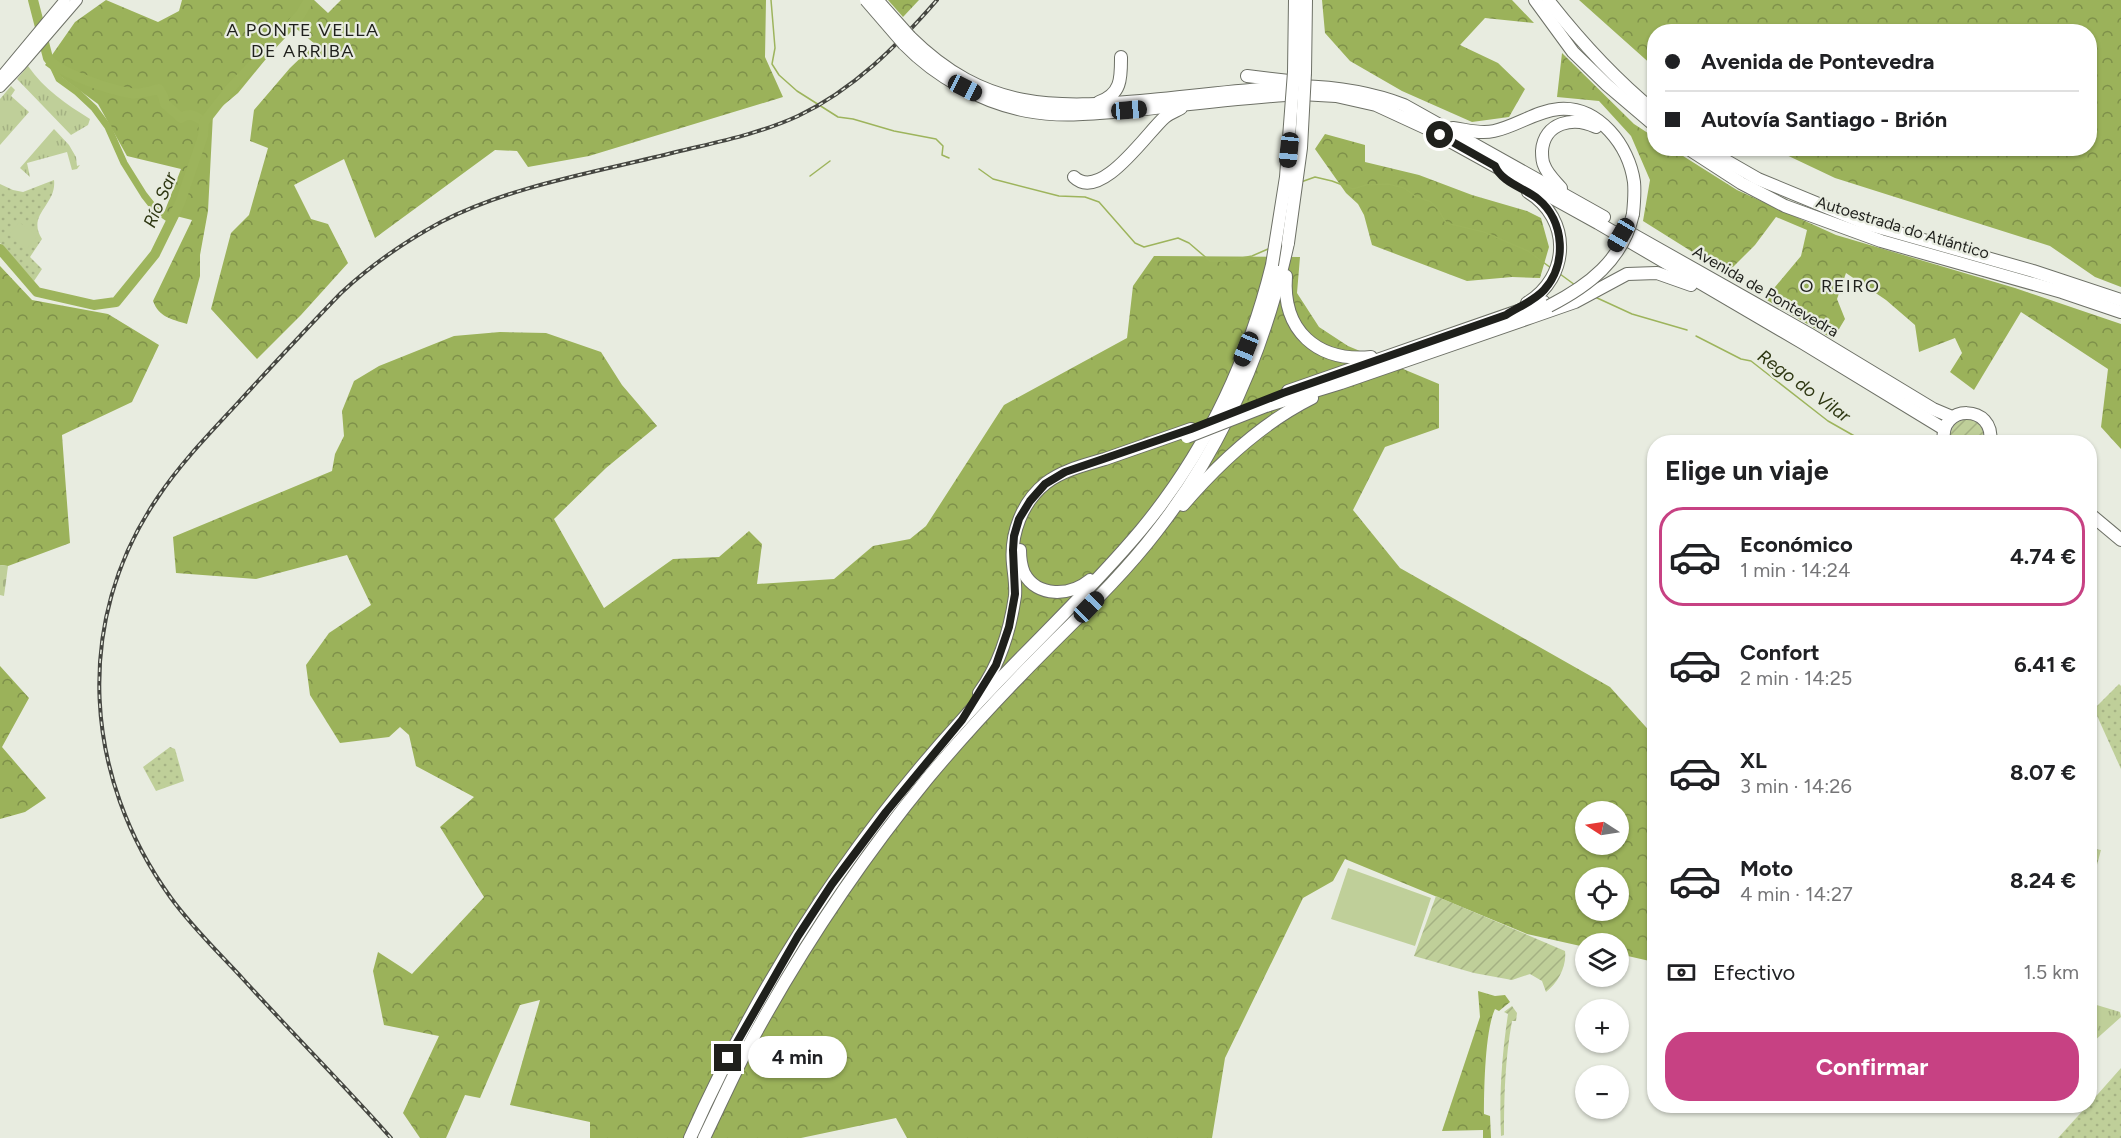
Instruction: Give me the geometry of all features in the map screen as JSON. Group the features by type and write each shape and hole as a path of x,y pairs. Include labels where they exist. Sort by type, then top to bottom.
{"highway":[{"path":"866,0 907,40 958,75 1006,96 1038,103 1089,105 1301,90"},
{"path":"877,0 926,64 982,97 1027,111 1086,115 1188,105 1301,90"},
{"path":"1295,0 1300,72 1300,160 1286,258 1286,305 1302,335 1315,345 1341,357 1388,356"},
{"path":"690,1138 737,1040 798,936 855,851 962,720 1110,566 1164,500 1205,438 1246,349 1272,265 1300,72 1306,0"},
{"path":"1525,0 1573,52 1647,119"},
{"path":"1535,0 1573,52"},
{"path":"1548,0 1575,36 1598,61 1647,105"},
{"path":"1089,105 1107,99 1116,92 1121,80 1121,57"},
{"path":"1246,76 1311,82 1319,86"},
{"name":"Avenida de Pontevedra","path":"1301,90 1319,86 1376,94 1404,105 1809,334 1933,409 1952,417"},
{"name":"Avenida de Pontevedra","path":"1301,90 1376,105 1428,129 1598,223 1944,429"},
{"path":"1074,177 1077,180 1089,181 1111,174 1129,158 1166,116 1188,105"},
{"path":"704,1138 749,1046 809,941 877,844 971,729 1021,674 1098,597 1219,466 1249,439 1300,404 1341,383 1545,304 1582,281 1602,262 1621,235 1630,214 1634,183 1627,158 1610,131 1593,117 1584,112 1562,109 1548,111 1501,129 1483,133 1444,127"},
{"path":"1570,197 1543,165 1543,145 1547,136 1560,124 1575,120 1596,127 1614,147 1625,172 1630,214"},
{"name":"Autoestrada do Atlántico","path":"1699,156 1741,183 1785,206 1881,241 2062,292 2121,312"},
{"name":"Autoestrada do Atlántico","path":"1718,156 1758,179 1867,224 2033,271 2121,300"},
{"path":"1495,166 1498,174 1535,197 1549,211 1558,229 1560,249 1557,268 1545,304"},
{"path":"1157,531 1211,449 1240,396 1268,320 1286,258"},
{"path":"1545,304 1582,298 1619,277 1636,272 1657,273 1696,287 1752,319 1763,320"},
{"path":"1110,566 1102,568 1087,583 1076,589 1058,592 1039,587 1024,572 1020,550 1024,526 1033,508 1051,487 1069,477 1388,356 1505,320"},
{"path":"1265,403 1341,383"},
{"path":"1944,435 1944,429 1952,417 1966,412 1980,416 1989,427 1991,435"},
{"path":"962,720 985,685 1003,649 1015,594 1014,536 1019,519 1030,501 1045,484 1065,472 1189,433"},
{"path":"2097,510 2121,530"},
{"path":"2097,520 2121,540"}],"main road":[{"path":"2,83 69,2"}],"green space":[{"path":"106,0 158,22 179,11 182,0 314,0 328,13 341,0 766,0 765,57 783,97 589,156 528,167 517,151 495,150 375,238 344,159 294,185 311,219 328,224 348,263 257,359 211,309 231,233 249,215 268,148 250,141 254,110 290,68 315,44 293,26 238,93 213,114 208,211 200,255 200,276 187,324 162,314 153,301 192,220 164,213 181,169 127,156 98,104 45,65 75,22"},
{"path":"888,0 919,0 903,17"},
{"path":"1322,0 1512,0 1534,23 1485,18 1460,45 1498,63 1525,89 1509,117 1472,122 1402,91 1350,61 1325,33"},
{"path":"1579,0 2121,0 2121,287 2095,277 2050,246 1835,178 1789,156 2097,156 2097,24 1647,24 1647,61"},
{"path":"1562,53 1634,124 1647,132 1647,156 1683,156 1737,190 1836,235 2015,288 2121,324 2121,449 2101,427 2108,369 2021,312 1974,390 1950,372 1962,353 1955,338 1919,352 1915,325 1886,300 1846,273 1837,299 1845,319 1833,339 1765,299 1801,256 1807,230 1776,217 1755,245 1728,272 1718,268 1643,221 1650,180 1631,136 1599,101 1557,97"},
{"path":"28,66 56,96 90,119 88,125 71,135 17,79"},
{"path":"11,86 15,90 11,96 29,112 0,145 0,99"},
{"path":"54,129 69,145 76,157 77,166 80,165 77,169 72,170 67,152 27,163 30,177 20,168"},
{"path":"1325,134 1365,145 1365,162 1419,175 1472,195 1527,211 1541,218 1549,247 1540,278 1512,277 1467,281 1372,245 1364,215 1358,204 1346,193 1315,149"},
{"path":"54,180 54,189 38,223 42,239 30,257 42,269 34,281 0,243 0,184 23,192"},
{"path":"19,222 37,236 27,249 9,235"},
{"path":"1154,256 1300,257 1297,293 1319,327 1348,346 1439,384 1439,428 1385,447 1353,510 1400,568 1610,687 1647,728 1647,960 1629,956 1629,933 1575,933 1575,945 1527,934 1345,859 1333,881 1303,898 1225,1058 1212,1138 907,1138 896,1118 801,1138 590,1138 590,1122 510,1105 540,1000 520,1005 480,1098 465,1095 446,1138 420,1138 403,1113 439,1036 384,1025 373,971 378,952 412,974 484,897 440,827 474,797 416,766 409,735 400,727 389,737 340,743 310,695 306,665 329,633 371,605 347,555 256,579 176,573 173,537 332,471 335,454 344,436 342,411 354,381 379,366 454,336 500,332 546,333 601,352 622,385 657,426 606,468 554,519 604,608 673,559 719,557 749,531 762,544 757,584 834,579 873,546 910,539 926,526 1004,405 1127,338 1133,286"},
{"path":"0,266 32,300 108,314 159,345 132,402 62,435 70,543 8,566 0,565"},
{"path":"1968,418 1981,427 1983,435 1950,435 1955,423"},
{"path":"0,565 8,566 4,596 0,595"},
{"path":"0,666 29,698 2,747 46,798 25,812 0,819"},
{"path":"2119,684 2121,686 2121,769 2097,716 2097,706"},
{"path":"170,747 175,749 184,781 156,791 143,767"},
{"path":"2097,849 2101,850 2097,865"},
{"path":"1348,868 1431,898 1415,946 1331,919"},
{"path":"1436,896 1565,951 1565,962 1558,979 1546,992 1542,981 1530,974 1512,980 1474,973 1414,956"},
{"path":"1478,991 1495,996 1505,995 1510,1002 1499,1011 1495,1009 1489,1031 1484,1114 1490,1116 1491,1138 1483,1138 1483,1130 1442,1131 1480,1017"},
{"path":"2097,1005 2120,1012 2121,1017 2097,1038"},
{"path":"1512,1006 1517,1013 1516,1021 1512,1021 1510,1035 1505,1078 1504,1135 1501,1136 1501,1075 1508,1014 1504,1012"},
{"path":"2121,1068 2121,1138 2058,1138 2081,1113 2097,1113 2097,1095"}],"waterway":[{"path":"33,0 48,58 54,64 98,85 121,91 137,94 159,89 165,104 181,118 187,115 193,116 204,122"},
{"name":"Río Sar","path":"0,249 37,292 94,305 116,302 155,254 180,203 203,136 204,122 229,90 300,15 309,0"},
{"path":"771,0 775,48 772,64 779,75 797,91 838,117 936,139 943,146 942,155 949,158"},
{"path":"52,64 59,79 94,108 108,127 124,163 144,195 155,209 171,220"},
{"path":"810,176 830,161"},
{"name":"Rego do Vilar","path":"979,169 993,179 1059,196 1085,197 1099,202 1135,243 1144,247 1178,238 1189,243 1210,261 1226,261 1252,256 1268,249"},
{"name":"Rego do Vilar","path":"1301,182 1315,177 1353,189 1366,185 1388,184 1404,188 1415,196 1431,202 1446,223 1484,232 1528,251 1551,268"},
{"name":"Rego do Vilar","path":"1560,274 1575,285"},
{"name":"Rego do Vilar","path":"1595,297 1632,314 1687,330"},
{"name":"Rego do Vilar","path":"1696,336 1741,359 1751,361 1828,421 1853,435"}],"railway":[{"path":"391,1138 179,909 142,851 120,802 106,751 100,699 101,647 112,596 130,545 158,497 205,439 341,293 401,246 441,222 497,198 556,181 738,137 798,116 837,93 873,66 937,0"}],"district":[{"name":"A PONTE VELLA DE ARRIBA","path":"303,40"},
{"name":"O REIRO","path":"1840,286"}],"route":[{"path":"728,1058 798,936 832,884 855,851 962,720 985,685 1003,649 1009,627 1015,594 1014,536 1019,519 1030,501 1045,484 1065,472 1506,315 1537,296 1549,284 1557,268 1560,243 1558,229 1549,211 1535,197 1498,174 1495,166 1440,135"}]}
